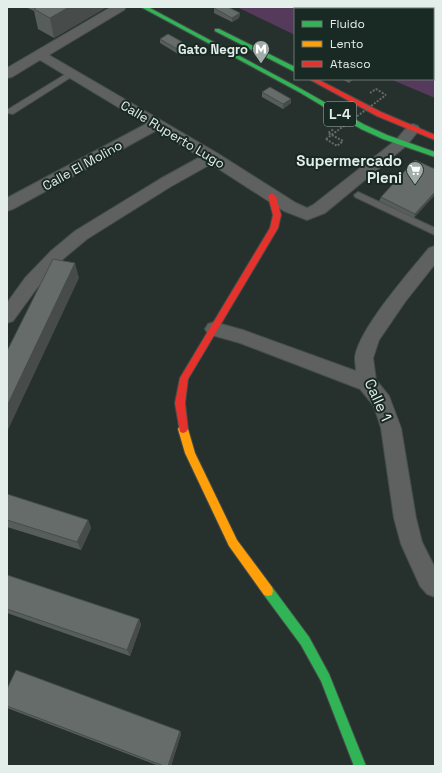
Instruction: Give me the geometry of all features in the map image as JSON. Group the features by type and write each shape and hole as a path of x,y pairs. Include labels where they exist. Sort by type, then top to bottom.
{"main road":[{"name":"L-4","path":"144,7 302,91 353,122 401,143 435,155"},
{"path":"208,25 294,69"},
{"name":"L-4","path":"314,80 412,129 435,138"},
{"path":"272,196 277,215 274,228 184,378 180,403 182,426 190,453 233,543 287,615 308,647 325,678 360,766"}],"street":[{"path":"7,74 120,7"},
{"name":"Calle Ruperto Lugo","path":"40,55 212,157 290,207 306,214 315,212 401,143"},
{"name":"Calle El Molino","path":"7,205 157,124"},
{"path":"401,143 412,129"},
{"path":"7,316 31,283 57,255 81,235 165,183 212,157"},
{"name":"Calle 1","path":"435,252 399,297 371,338 364,358 367,383 382,402 391,428 406,518 412,544 428,578 435,586"},
{"path":"214,329 243,336 367,383"}],"lane":[{"path":"10,112 72,74"},
{"path":"358,195 435,232"}],"path":[{"path":"328,133 343,141 337,146 326,139 386,95 376,89 370,93"}],"shaded area":[{"path":"237,7 435,7 435,98 392,80 434,80 434,8 294,8 294,35"}],"building":[{"path":"37,7 69,7 50,18 34,9"},
{"path":"228,7 240,13 232,18 214,8"},
{"path":"168,34 186,44 177,49 160,39"},
{"path":"270,87 291,99 283,104 262,92"},
{"name":"Supermercado Pleni","path":"415,160 435,169 435,192 415,214 381,197"},
{"path":"53,259 75,263 7,406 7,351"},
{"path":"7,494 88,520 77,542 7,520"},
{"path":"7,575 139,619 127,650 7,609"},
{"path":"16,670 180,731 168,766 164,766 7,706 7,689"}],"traffic: fast":[{"path":"144,7 301,91 363,127 385,137 435,155"},
{"path":"217,30 294,69"},
{"path":"268,591 305,641 325,678 360,766"}],"traffic: slow":[{"path":"183,429 190,453 233,543 268,591"}],"traffic: jam":[{"path":"314,80 379,114 435,138"},
{"path":"183,429 180,403 184,378 274,228 277,215 272,196"}],"place":[{"name":"Gato Negro","path":"261,64"},
{"name":"Supermercado Pleni","path":"415,185"}]}
